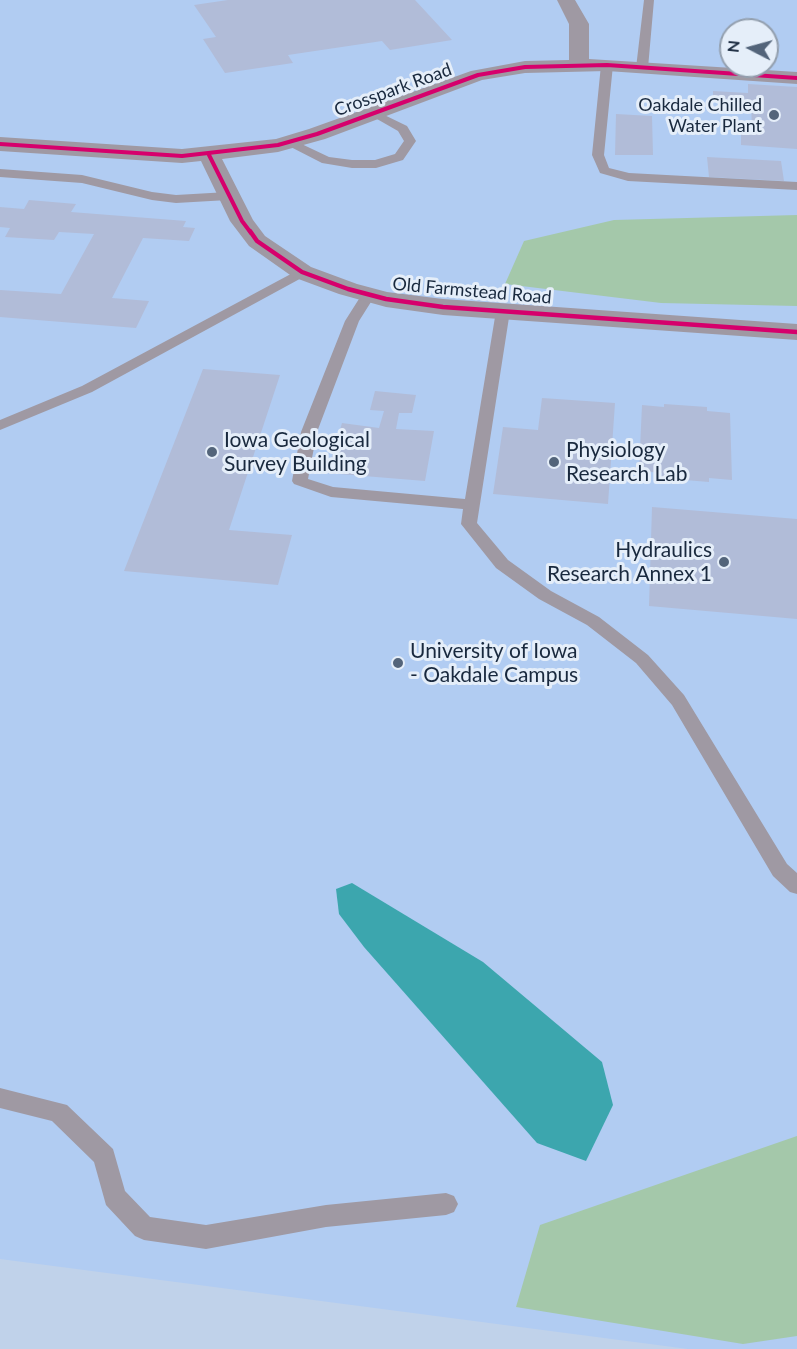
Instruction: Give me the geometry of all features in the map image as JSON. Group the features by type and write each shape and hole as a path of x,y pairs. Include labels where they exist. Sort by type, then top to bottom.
{"street":[{"path":"566,0 579,24 579,65"},
{"name":"Crosspark Road","path":"0,144 182,156 209,155 287,142 317,134 478,75 525,67 607,65 797,78"},
{"name":"Old Farmstead Road","path":"209,155 228,196 257,241 302,272 369,294 443,307 797,332"}],"lane":[{"path":"642,68 649,0"},
{"path":"607,65 598,155 604,170 628,177 797,186"},
{"path":"287,142 326,160 352,164 376,164 399,157 410,141 403,129 374,112"},
{"path":"0,173 81,179 152,196 176,199 228,196"},
{"path":"0,425 87,389 302,272"},
{"path":"369,294 352,321 309,432 300,481 331,492 472,505"},
{"path":"503,311 469,524 502,564 545,595 593,621 642,659 678,700 780,870 797,886"},
{"path":"0,1098 59,1112 105,1157 114,1197 144,1228 206,1237 326,1216 446,1204"}],"shaded area":[{"name":"University of Iowa - Oakdale Campus","path":"0,0 797,0 797,1349 688,1349 0,1259"},
{"path":"797,215 797,306 661,303 505,284 524,241 614,220"},
{"path":"352,883 483,962 602,1062 613,1105 586,1161 537,1143 364,947 339,914 336,889"},
{"path":"797,1136 797,1336 743,1344 516,1307 540,1225"}],"building":[{"path":"228,0 415,0 452,40 390,50 382,41 288,55 293,63 225,73 203,39 216,37 194,5"},
{"name":"Oakdale Chilled Water Plant","path":"748,84 797,87 797,149 741,145 741,130 752,128 751,103 713,101 713,91 748,93"},
{"path":"616,114 652,116 653,155 615,155"},
{"path":"707,157 781,161 784,181 709,177"},
{"path":"29,200 76,204 71,212 186,221 183,227 195,228 189,241 143,238 112,298 149,301 136,328 0,317 0,290 61,294 94,234 59,232 54,240 5,237 10,228 0,227 0,207 24,209"},
{"name":"Iowa Geological Survey Building","path":"203,369 280,375 229,530 292,535 278,585 124,571"},
{"path":"375,391 416,395 412,413 399,413 396,429 434,431 425,481 327,473 342,423 379,428 384,411 370,410"},
{"name":"Physiology Research Lab","path":"542,398 615,403 608,504 493,494 503,427 538,430"},
{"path":"664,404 707,407 707,411 730,413 732,480 709,478 709,482 661,478 662,473 639,471 642,405 664,407"},
{"name":"Hydraulics Research Annex 1","path":"652,507 797,519 797,619 649,606"}],"cycle path":[{"path":"0,144 182,156 278,145 317,134 478,75 525,67 607,65 797,78"},
{"path":"209,155 242,221 257,241 302,272 348,289 386,299 443,307 797,332"}],"place":[{"name":"Oakdale Chilled Water Plant","path":"774,115"},
{"name":"Iowa Geological Survey Building","path":"212,452"},
{"name":"Physiology Research Lab","path":"554,462"},
{"name":"Hydraulics Research Annex 1","path":"724,562"},
{"name":"University of Iowa - Oakdale Campus","path":"398,663"}]}
